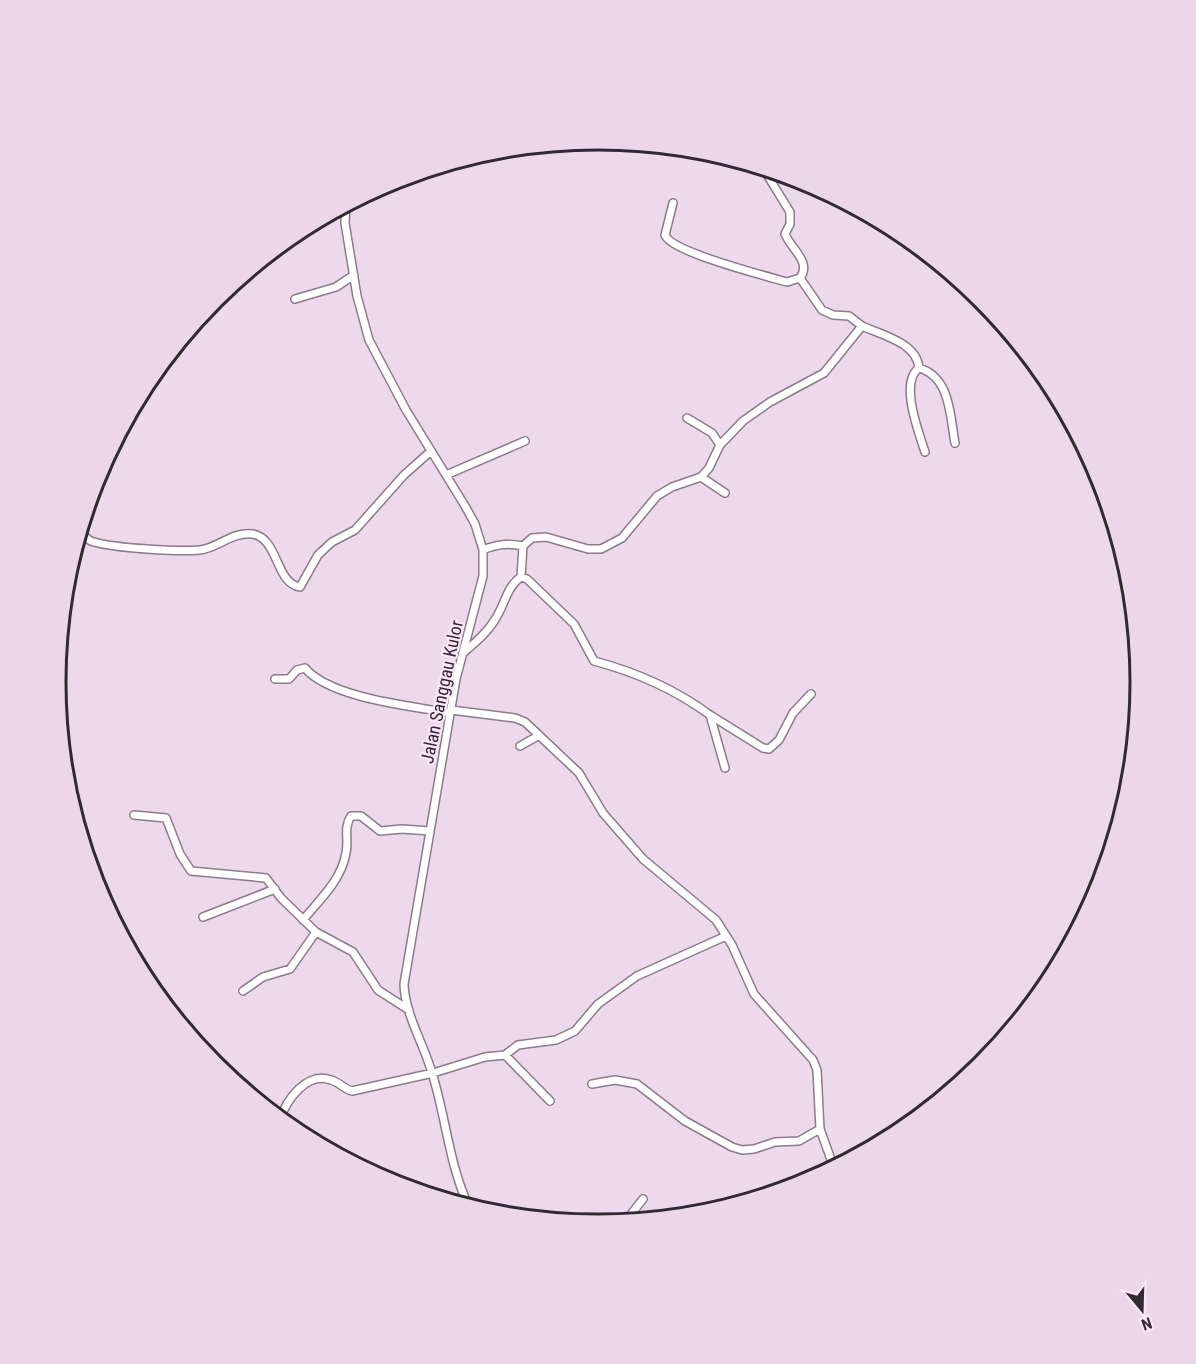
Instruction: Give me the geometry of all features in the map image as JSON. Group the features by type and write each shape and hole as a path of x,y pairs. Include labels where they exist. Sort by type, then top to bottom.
{"street":[{"path":"769,178 790,212 790,224 785,234 803,262 804,272 801,279"},
{"path":"673,203 665,235 669,242 701,256 787,282 801,279"},
{"name":"Jalan Sanggau Kulor","path":"345,214 361,318 369,340 475,524 483,550 483,576 450,711 405,978 405,994 409,1010 433,1073 466,1197"},
{"path":"295,299 336,286 354,275"},
{"path":"801,279 822,310 833,315 849,316 862,326 909,349 916,355 920,368 928,372 945,390 955,443"},
{"path":"483,550 511,543 523,546 539,536 588,549 610,546 622,538 657,496 672,487 700,477 709,468 720,445 752,413 824,373 862,326"},
{"path":"920,368 914,373 910,388 925,452"},
{"path":"687,418 712,433 720,445"},
{"path":"446,475 525,441"},
{"path":"86,538 91,542 107,544 201,550 238,535 252,534 266,540 282,571 298,588 302,585 318,555 332,542 355,530 404,476 431,451"},
{"path":"700,477 725,493"},
{"path":"463,652 478,640 496,618 513,584 521,577 523,546"},
{"path":"521,577 527,579 574,624 594,661 627,671 673,692 763,748 769,749 779,740 793,713 811,694"},
{"path":"275,679 289,679 297,670 305,668 318,679 353,692 450,711 520,719 579,773 603,813 643,860 709,911 726,936 754,994 813,1060 817,1070 820,1129 831,1160"},
{"path":"710,715 725,768"},
{"path":"520,746 538,736"},
{"path":"134,815 166,818 180,854 191,871 224,875 258,875 266,878 316,932 353,952 378,990 409,1010"},
{"path":"303,920 337,877 346,852 346,831 351,816 361,816 380,831 402,829 430,831"},
{"path":"203,917 275,889"},
{"path":"243,991 263,977 290,969 316,932"},
{"path":"284,1111 291,1097 311,1082 329,1079 352,1091 433,1073 485,1057 505,1055 518,1045 548,1042 579,1027 598,1004 637,976 726,936"},
{"path":"505,1055 550,1101"},
{"path":"592,1084 615,1080 637,1084 685,1120 732,1147 742,1150 754,1149 775,1142 799,1142 820,1129"},
{"path":"632,1213 643,1199"}]}
